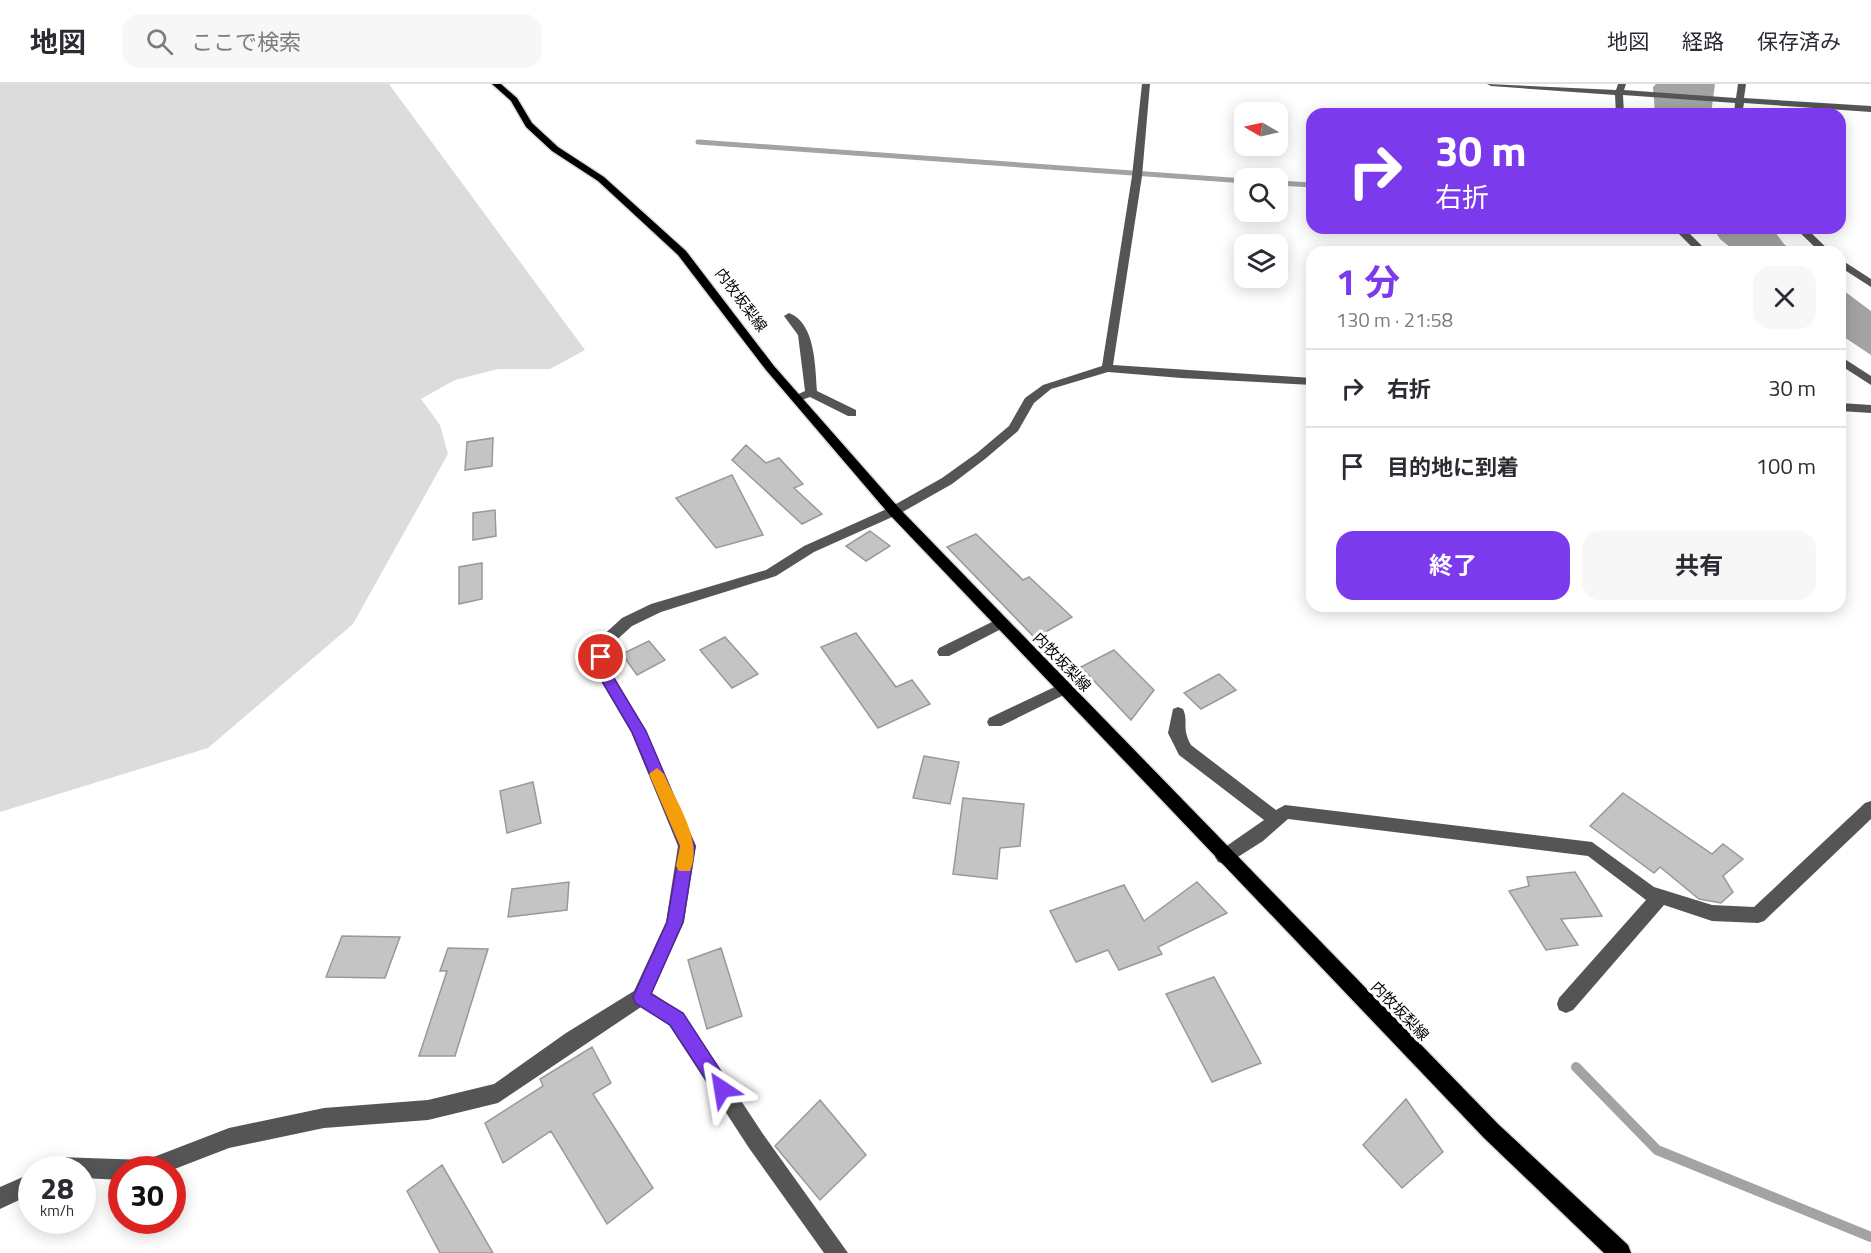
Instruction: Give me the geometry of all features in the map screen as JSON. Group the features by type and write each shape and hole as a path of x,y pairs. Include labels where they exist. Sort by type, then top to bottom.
{"main road":[{"name":"内牧坂梨線","path":"496,84 514,100 529,125 555,149 601,179 682,252 796,398 894,511 1224,857 1491,1131 1620,1253"}],"street":[{"path":"1107,368 1137,176 1146,84"},
{"path":"1491,84 1621,88 1738,100 1871,109"},
{"path":"1738,108 1742,84"},
{"path":"1620,108 1621,88"},
{"path":"1684,234 1697,246"},
{"path":"1806,234 1820,246"},
{"path":"1846,266 1871,284"},
{"path":"789,316 803,333 811,393"},
{"path":"1846,363 1871,381"},
{"path":"96,1168 146,1170 230,1138 324,1118 428,1110 498,1093 573,1040 641,997 675,922 687,846 638,731 606,676 601,657 604,643 627,622 656,608 735,586 771,573 809,549 894,511 947,481 981,456 1014,428 1029,401 1047,387 1107,368 1181,375 1306,382"},
{"path":"796,398 811,393 852,413"},
{"path":"1846,407 1871,409"},
{"path":"944,652 1000,623"},
{"path":"995,722 1063,689"},
{"path":"1178,713 1176,733 1185,750 1276,820"},
{"path":"1224,857 1285,812 1592,849 1649,893 1712,913 1758,915 1871,808"},
{"path":"1566,1004 1660,897"},
{"path":"641,997 676,1019 756,1141 837,1253"},
{"path":"0,1198 18,1190"}],"shaded area":[{"path":"0,84 389,84 585,350 550,369 498,369 455,380 421,399 440,425 448,454 353,624 208,748 0,812"},
{"path":"1656,84 1715,84 1712,108 1655,108 1653,87"},
{"path":"1717,234 1776,234 1786,246 1729,246"},
{"path":"1846,292 1871,311 1871,355 1846,338"}],"building":[{"path":"493,438 492,466 465,470 467,442"},
{"path":"746,445 766,463 779,458 803,484 794,488 822,514 802,524 732,460"},
{"path":"732,475 763,535 716,548 676,498"},
{"path":"495,510 496,536 473,540 473,513"},
{"path":"870,531 890,546 866,561 846,546"},
{"path":"976,534 1023,580 1029,577 1072,617 1035,638 947,547"},
{"path":"482,563 482,599 459,604 459,567"},
{"path":"856,633 896,687 912,680 930,704 878,728 821,647"},
{"path":"725,637 758,674 732,688 700,650"},
{"path":"649,641 665,660 637,675 622,654"},
{"path":"1114,650 1154,690 1131,720 1081,667"},
{"path":"1219,674 1236,690 1201,709 1184,693"},
{"path":"924,756 959,762 950,804 913,798"},
{"path":"533,782 541,823 507,833 500,791"},
{"path":"1623,793 1712,854 1723,844 1743,859 1723,876 1733,892 1721,903 1699,899 1660,867 1654,873 1590,826"},
{"path":"963,798 1024,804 1020,846 1000,848 997,879 953,874"},
{"path":"1575,872 1602,916 1561,919 1578,945 1546,950 1509,891 1529,886 1527,877"},
{"path":"569,882 567,910 508,917 512,889"},
{"path":"1197,882 1227,913 1158,947 1162,954 1119,970 1108,950 1076,962 1050,911 1124,885 1144,921"},
{"path":"342,936 400,937 385,978 326,977"},
{"path":"448,948 488,949 455,1056 419,1056 447,971 440,971"},
{"path":"721,948 742,1016 707,1029 688,960"},
{"path":"1214,977 1261,1063 1212,1082 1166,994"},
{"path":"592,1047 611,1083 593,1094 653,1188 607,1224 551,1131 503,1163 485,1123 543,1086 540,1079"},
{"path":"1406,1099 1443,1152 1402,1188 1363,1145"},
{"path":"820,1100 866,1155 820,1200 775,1146"},
{"path":"442,1165 493,1253 440,1253 407,1191"}],"waterway":[{"path":"698,142 1234,180"},
{"path":"1288,184 1306,185"},
{"path":"1576,1067 1657,1150 1871,1237"}],"slow traffic":[{"path":"657,774 687,846 684,866"}],"route":[{"path":"601,657 606,676 638,731 687,846 675,922 641,997 676,1019 722,1089"}]}
